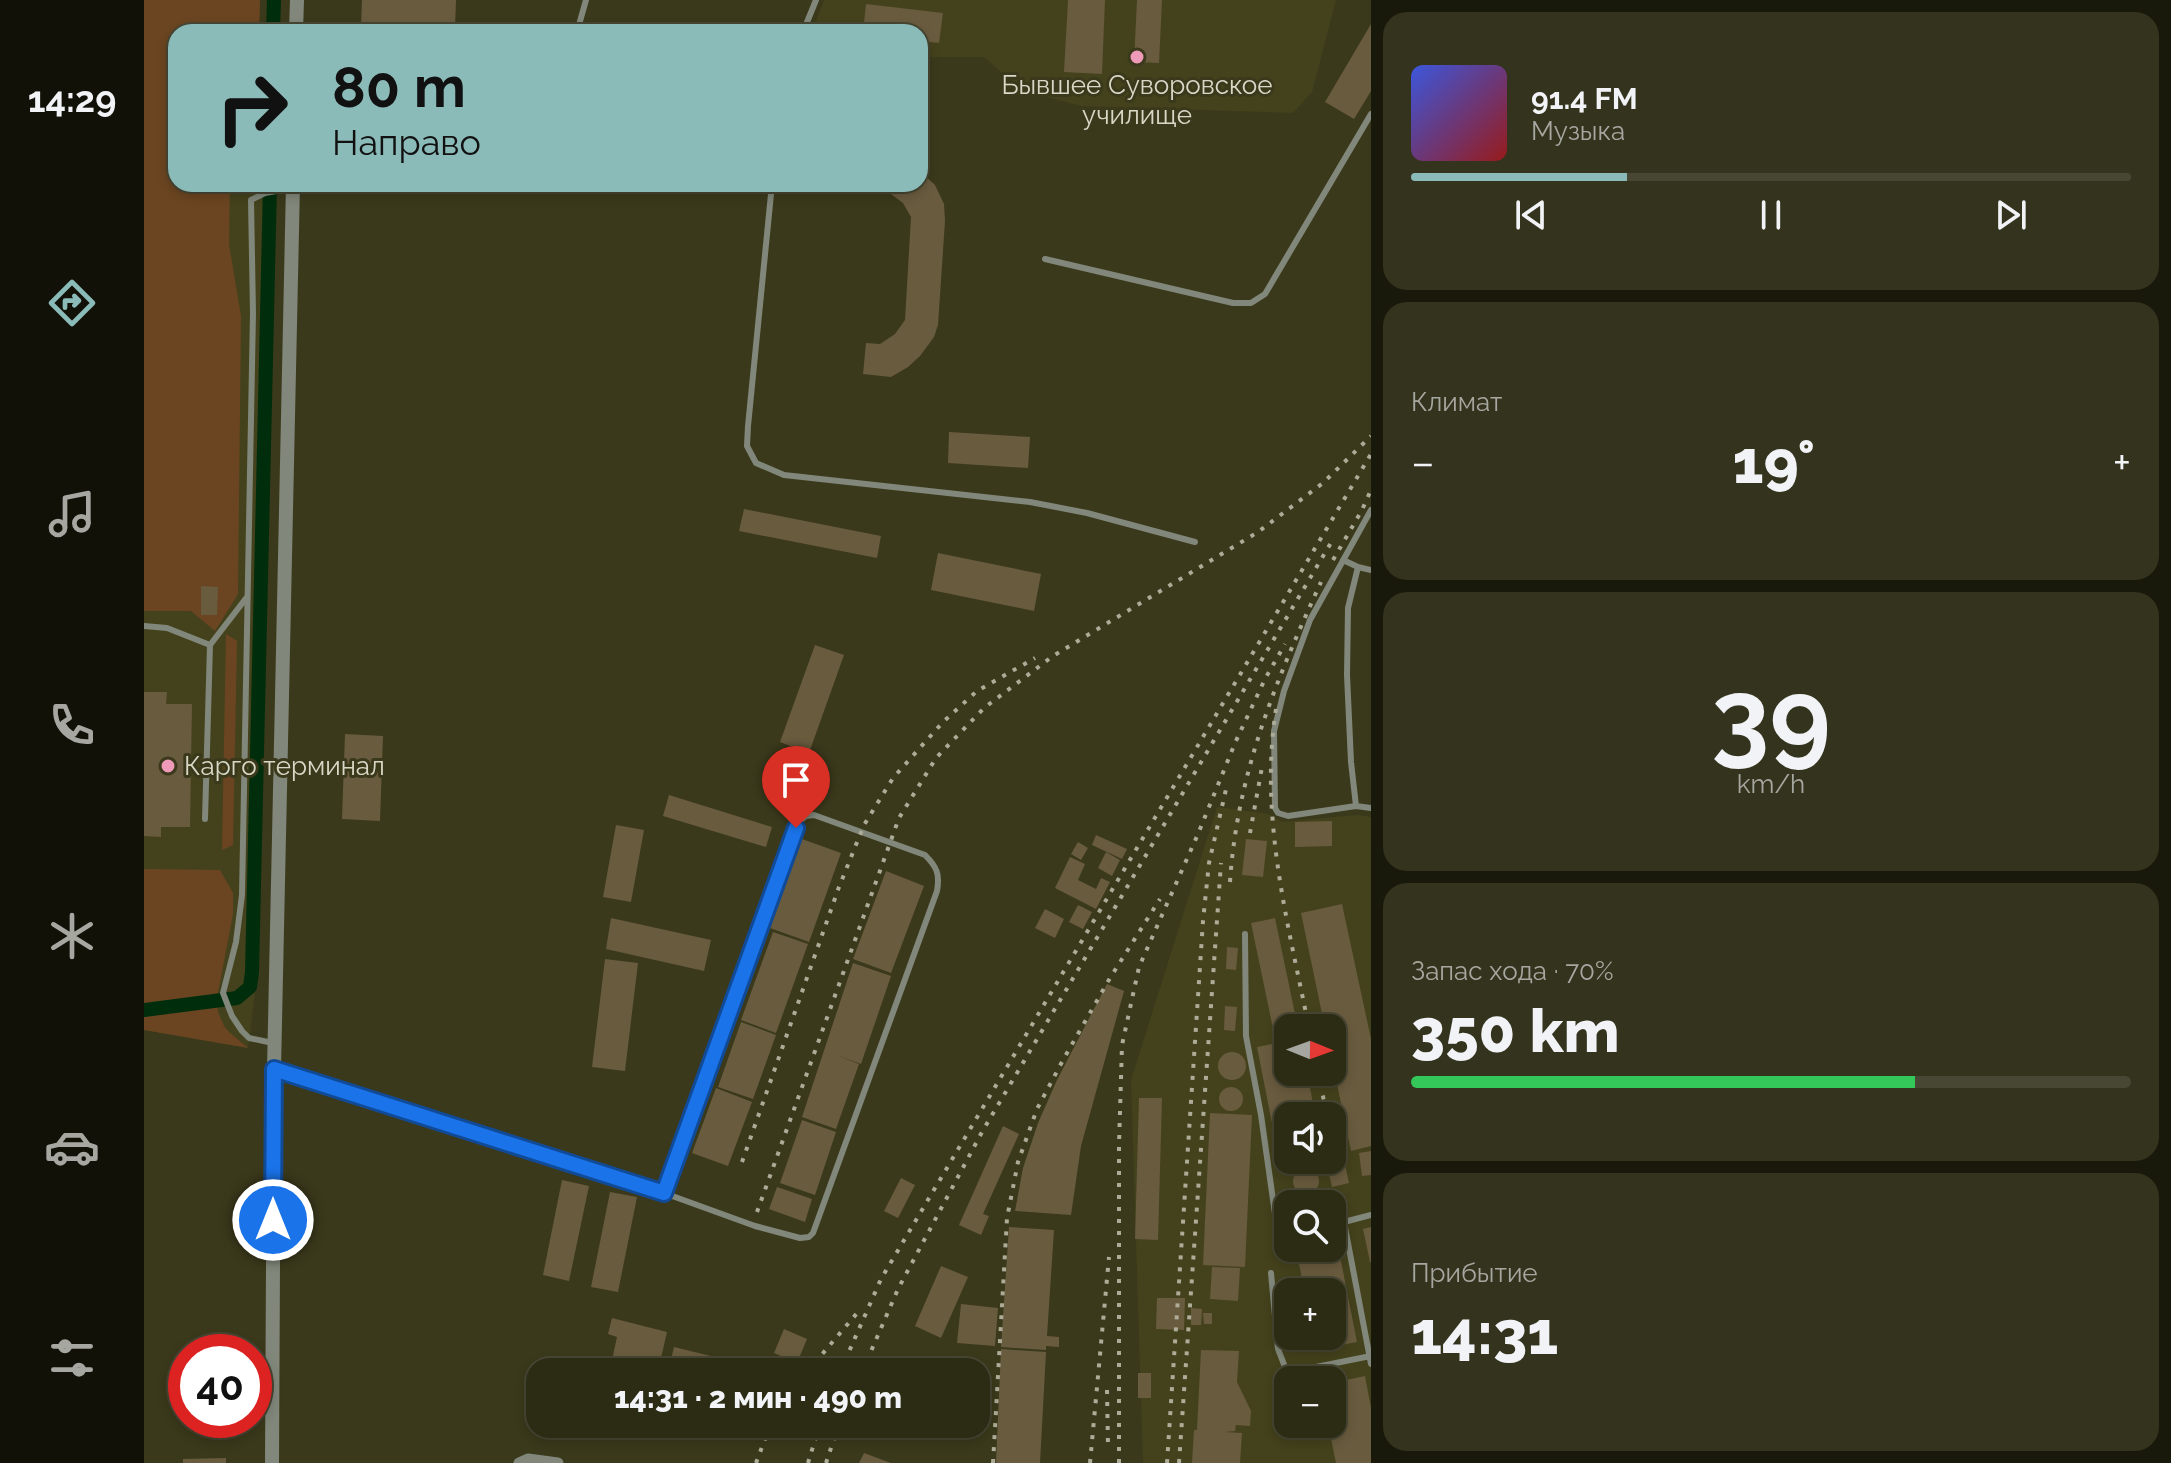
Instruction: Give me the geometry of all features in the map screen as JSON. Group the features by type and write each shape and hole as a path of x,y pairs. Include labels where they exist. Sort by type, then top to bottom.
{"street":[{"path":"296,24 297,0"},
{"path":"272,1463 274,1044 293,192"},
{"path":"519,1463 528,1459 558,1463"}],"lane":[{"path":"579,24 586,0"},
{"path":"806,24 816,0"},
{"path":"1045,259 1233,303 1251,303 1265,294 1371,114"},
{"path":"269,192 251,200 253,313 242,895 236,942 223,993 242,1031 249,1038 274,1044"},
{"path":"771,192 748,426 747,446 756,463 784,475 1030,502 1087,513 1195,542"},
{"path":"1371,510 1310,620 1284,691 1274,731 1275,808 1278,813 1288,816 1356,806 1371,808"},
{"path":"1343,560 1371,570"},
{"path":"1356,806 1347,675 1348,608 1358,567"},
{"path":"205,819 210,645 247,597"},
{"path":"144,626 167,628 210,645"},
{"path":"274,1069 664,1193 755,1226 800,1238 809,1237 937,891 939,877 935,865 925,855 814,815 800,821 664,1193"},
{"path":"1245,934 1246,1036 1274,1207"},
{"path":"1346,1221 1371,1215"},
{"path":"1271,1273 1278,1349 1285,1367 1296,1371 1371,1359 1346,1232"}],"shaded area":[{"path":"144,0 260,0 259,24 168,24 168,192 265,192 258,968 248,1048 144,1030"},
{"path":"144,0 260,0 259,24 168,24 168,192 230,192 229,244 241,316 238,594 215,631 191,611 144,611"},
{"name":"Бывшее Суворовское училище","path":"824,0 1336,0 1312,92 1293,113 1081,106 1022,90 984,57 928,57 928,24 815,24"},
{"path":"226,634 237,641 233,845 222,850"},
{"path":"1217,807 1269,814 1282,822 1357,815 1371,817 1371,1463 1143,1463 1131,1080"},
{"path":"144,869 220,870 233,893 233,914 217,998 218,1012 229,1032 248,1048 144,1030"}],"building":[{"path":"362,0 456,0 455,24 361,24"},
{"path":"1068,0 1105,0 1102,74 1064,72"},
{"path":"1137,0 1162,0 1159,63 1134,62"},
{"path":"866,4 943,13 939,43 928,42 928,24 864,24"},
{"path":"1371,24 1371,91 1354,119 1325,102"},
{"path":"928,178 935,185 944,204 945,221 938,325 934,337 920,356 891,377 863,374 866,343 880,344 895,334 905,320 911,217 903,203 886,192 928,192"},
{"path":"949,432 1030,437 1028,468 948,463"},
{"path":"744,509 881,536 877,558 739,531"},
{"path":"938,553 1041,574 1034,611 931,590"},
{"path":"201,586 218,587 217,615 201,615"},
{"path":"815,645 844,655 809,753 780,742"},
{"name":"Карго терминал","path":"144,692 167,692 166,704 192,704 190,827 161,827 161,837 144,836"},
{"path":"345,734 383,736 380,821 342,819"},
{"path":"669,795 772,827 766,847 663,816"},
{"path":"1332,821 1332,846 1295,847 1295,822"},
{"path":"616,825 644,830 631,902 603,897"},
{"path":"1096,835 1127,849 1122,859 1092,845"},
{"path":"802,839 841,853 809,942 770,928"},
{"path":"1246,839 1267,841 1263,877 1242,875"},
{"path":"1078,842 1088,848 1081,860 1071,854"},
{"path":"1106,852 1120,860 1112,876 1098,868"},
{"path":"1070,857 1085,864 1078,880 1096,889 1101,878 1110,882 1096,909 1055,888"},
{"path":"886,871 924,886 891,973 853,959"},
{"path":"1342,904 1371,1039 1371,1146 1351,1151 1346,1127 1346,1102 1341,1102 1337,1086 1346,1086 1346,1014 1322,1014 1301,913"},
{"path":"1078,905 1092,912 1083,929 1069,922"},
{"path":"1045,909 1064,919 1055,938 1035,928"},
{"path":"611,918 711,940 704,971 606,949"},
{"path":"1275,918 1295,1014 1274,1014 1274,1033 1251,923"},
{"path":"773,932 808,944 776,1033 741,1020"},
{"path":"1227,947 1238,948 1236,970 1226,969"},
{"path":"605,959 638,963 625,1071 592,1067"},
{"path":"853,963 891,976 861,1064 836,1055 859,1064 836,1129 802,1117"},
{"path":"1107,984 1124,991 1081,1146 1071,1215 1015,1211 1023,1168 1038,1123"},
{"path":"1225,1006 1237,1007 1235,1031 1224,1030"},
{"path":"741,1022 776,1035 753,1099 718,1087"},
{"path":"1274,1044 1274,1086 1310,1086 1313,1102 1274,1102 1272,1123 1257,1047"},
{"path":"1232,1052 1242,1056 1246,1066 1242,1076 1232,1080 1222,1076 1218,1066 1222,1056"},
{"path":"1231,1087 1240,1090 1243,1099 1240,1108 1231,1111 1222,1108 1219,1099 1222,1090"},
{"path":"716,1088 752,1102 728,1166 692,1153"},
{"path":"1139,1098 1162,1098 1158,1240 1135,1239"},
{"path":"1210,1113 1252,1115 1245,1267 1203,1265"},
{"path":"802,1120 836,1132 815,1195 780,1183"},
{"path":"1003,1126 1019,1134 983,1214 989,1216 981,1235 959,1225"},
{"path":"1371,1151 1371,1175 1362,1176 1359,1153"},
{"path":"1346,1169 1349,1183 1332,1187 1329,1174 1346,1174"},
{"path":"1296,1174 1318,1176 1315,1190 1297,1190 1294,1186"},
{"path":"901,1178 915,1185 898,1218 884,1211"},
{"path":"562,1180 589,1186 569,1281 543,1275"},
{"path":"777,1187 812,1199 805,1222 769,1209"},
{"path":"610,1192 637,1197 618,1292 591,1287"},
{"path":"1009,1227 1054,1230 1047,1336 1059,1337 1059,1347 1046,1346 1046,1350 1001,1347"},
{"path":"1371,1227 1371,1262 1370,1262 1363,1229"},
{"path":"1299,1262 1341,1262 1344,1278 1302,1278"},
{"path":"941,1266 968,1277 941,1338 915,1326"},
{"path":"1212,1267 1240,1268 1238,1301 1210,1299"},
{"path":"1346,1286 1357,1342 1346,1344"},
{"path":"1157,1298 1185,1298 1184,1330 1156,1329"},
{"path":"961,1304 998,1308 995,1346 957,1343"},
{"path":"1191,1308 1202,1309 1201,1325 1191,1325"},
{"path":"1203,1313 1212,1313 1212,1324 1204,1324"},
{"path":"612,1318 667,1332 661,1358 612,1358 617,1337 608,1334"},
{"path":"784,1329 807,1339 799,1358 786,1358 774,1353"},
{"path":"674,1347 719,1358 671,1358"},
{"path":"1001,1349 1046,1352 1040,1463 996,1463"},
{"path":"1201,1350 1239,1351 1237,1382 1251,1411 1250,1426 1236,1425 1235,1431 1225,1432 1242,1433 1240,1463 1192,1463"},
{"path":"1138,1373 1151,1373 1151,1398 1138,1398"},
{"path":"1365,1376 1371,1408 1371,1463 1336,1463 1331,1438 1346,1438 1346,1380"},
{"path":"864,1453 891,1463 859,1463"},
{"path":"226,1458 226,1463 183,1463 183,1459"}],"waterway":[{"path":"273,24 274,0"},
{"path":"144,1010 237,998 250,987 270,192"}],"railway":[{"path":"757,1212 899,818 936,758 984,708 1053,656 1258,532 1323,483 1371,436"},
{"path":"846,1358 881,1279 1371,454"},
{"path":"1333,560 1371,490"},
{"path":"868,1358 898,1289 982,1132 1332,541"},
{"path":"1230,882 1241,803 1261,728 1321,582"},
{"path":"1119,1463 1122,1045 1139,967 1235,743 1285,644"},
{"path":"742,1162 839,887 864,825 893,778 943,722 977,691 1035,658"},
{"path":"1276,709 1272,749 1273,830 1306,1014"},
{"path":"1250,833 1262,767"},
{"path":"1167,1463 1203,921 1209,863 1227,785"},
{"path":"1179,1463 1221,863"},
{"path":"993,1463 1007,1218 1018,1162 1037,1109 1063,1060 1160,899"},
{"path":"1321,1086 1324,1102"},
{"path":"1090,1463 1109,1257"},
{"path":"819,1358 858,1312"},
{"path":"1107,1390 1108,1446"},
{"path":"756,1463 766,1438"},
{"path":"808,1463 816,1438"},
{"path":"826,1463 834,1438"}],"place":[{"name":"Бывшее Суворовское училище","path":"1137,57"},
{"name":"Карго терминал","path":"168,766"}],"route":[{"path":"273,1220 274,1069 664,1193 796,828"}]}
